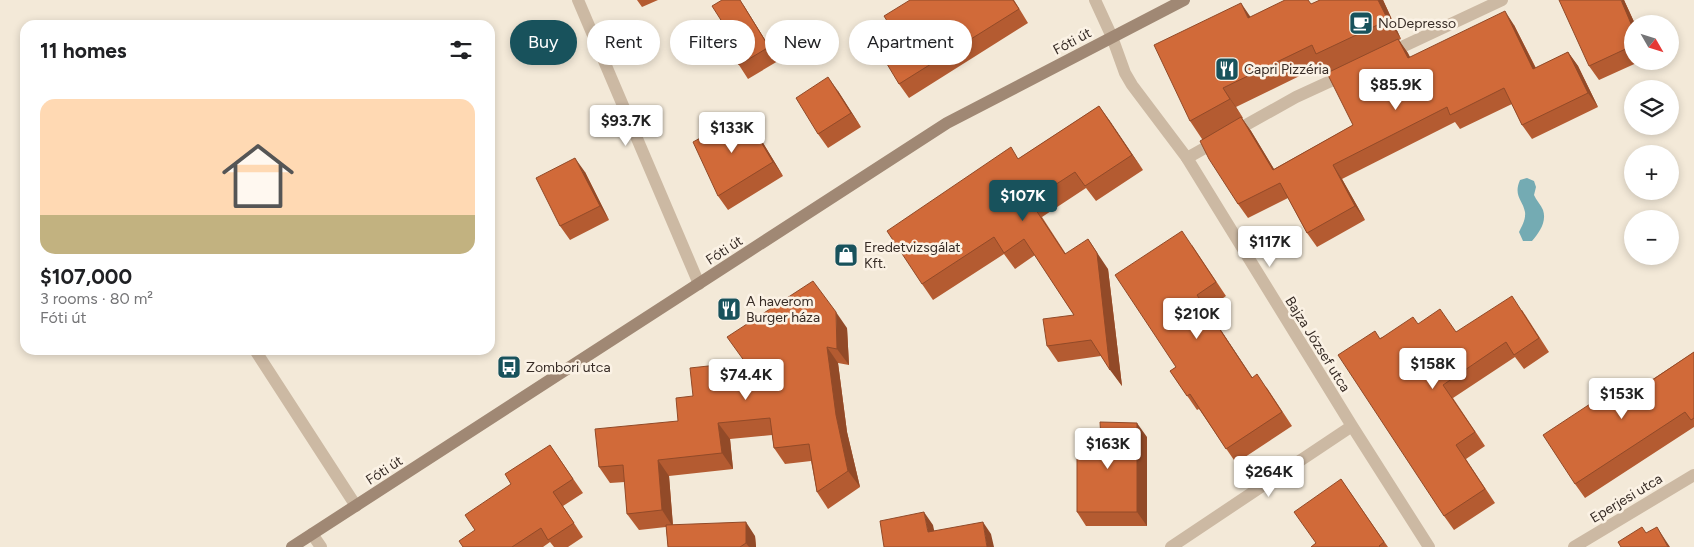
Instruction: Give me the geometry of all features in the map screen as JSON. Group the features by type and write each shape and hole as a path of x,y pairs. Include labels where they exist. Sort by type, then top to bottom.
{"street":[{"path":"578,0 700,284"},
{"name":"Bajza József utca","path":"1095,0 1112,37 1125,73 1132,85 1187,158 1429,547"},
{"name":"Fóti út","path":"292,547 947,123 1184,0"},
{"path":"1376,59 1502,0"},
{"path":"1187,158 1296,97 1359,68"},
{"path":"258,355 356,506"},
{"path":"1170,547 1352,426"},
{"name":"Eperjesi utca","path":"1574,547 1694,475"},
{"path":"312,534 321,547"}],"water":[{"path":"1527,178 1534,181 1536,187 1534,195 1544,214 1542,227 1532,241 1523,241 1519,232 1525,215 1518,194 1518,185 1520,180"}],"building":[{"path":"722,0 740,0 752,20 721,20 712,6"},
{"path":"910,0 1013,0 1019,9 972,38 972,20 886,20 884,16"},
{"path":"1285,0 1308,0 1311,4 1320,0 1378,0 1388,20 1316,54 1312,45 1223,88 1230,99 1190,121 1154,45 1241,3 1248,18"},
{"path":"1559,0 1621,0 1627,15 1624,15 1624,50 1589,66"},
{"path":"1505,11 1533,69 1568,52 1588,93 1522,125 1504,88 1450,115 1447,107 1333,165 1355,206 1307,233 1280,183 1238,204 1209,159 1200,141 1241,117 1273,170 1353,125 1327,73 1398,39 1408,58"},
{"path":"755,24 765,41 765,49 755,55"},
{"path":"888,65 929,65 899,84"},
{"path":"828,77 851,113 818,134 796,98"},
{"path":"1099,106 1132,155 1085,186 1075,172 1030,201 1065,254 1088,239 1097,253 1110,370 1091,340 1047,346 1043,319 1074,315 1024,239 1004,253 994,237 922,284 887,231 1011,147 1018,159"},
{"path":"744,114 773,162 718,196 693,142"},
{"path":"575,158 600,206 560,226 536,178"},
{"path":"1182,231 1216,282 1197,295 1252,378 1257,374 1282,412 1226,449 1190,394 1187,396 1170,371 1176,367 1115,275"},
{"path":"813,281 836,312 837,349 827,347 836,415 848,471 817,492 809,444 774,448 770,418 718,423 722,453 658,460 662,510 627,514 623,465 599,467 595,429 678,421 676,398 693,396 690,368 745,362 727,337"},
{"path":"1512,296 1539,338 1514,355 1506,342 1443,385 1475,432 1456,445 1485,489 1444,516 1338,355 1375,331 1380,339 1413,317 1418,324 1440,309 1456,332"},
{"path":"1694,352 1694,418 1691,420 1685,412 1575,484 1543,435 1628,379 1636,391"},
{"path":"1100,422 1137,423 1137,512 1077,512 1077,439 1101,439"},
{"path":"550,445 573,479 553,492 574,523 548,540 541,528 512,547 463,547 459,541 475,530 465,515 511,484 505,474"},
{"path":"1341,479 1384,542 1380,547 1311,547 1316,543 1294,512"},
{"path":"924,512 928,532 983,522 987,547 884,547 880,521"},
{"path":"746,522 746,543 740,547 668,547 666,525"},
{"path":"1642,527 1646,533 1657,527 1668,547 1621,547 1618,542"}],"place":[{"name":"NoDepresso","path":"1361,23"},
{"name":"Capri Pizzéria","path":"1227,69"},
{"name":"Eredetvizsgálat Kft.","path":"846,255"},
{"name":"A haverom Burger háza","path":"729,309"},
{"name":"Zombori utca","path":"509,367"}]}
